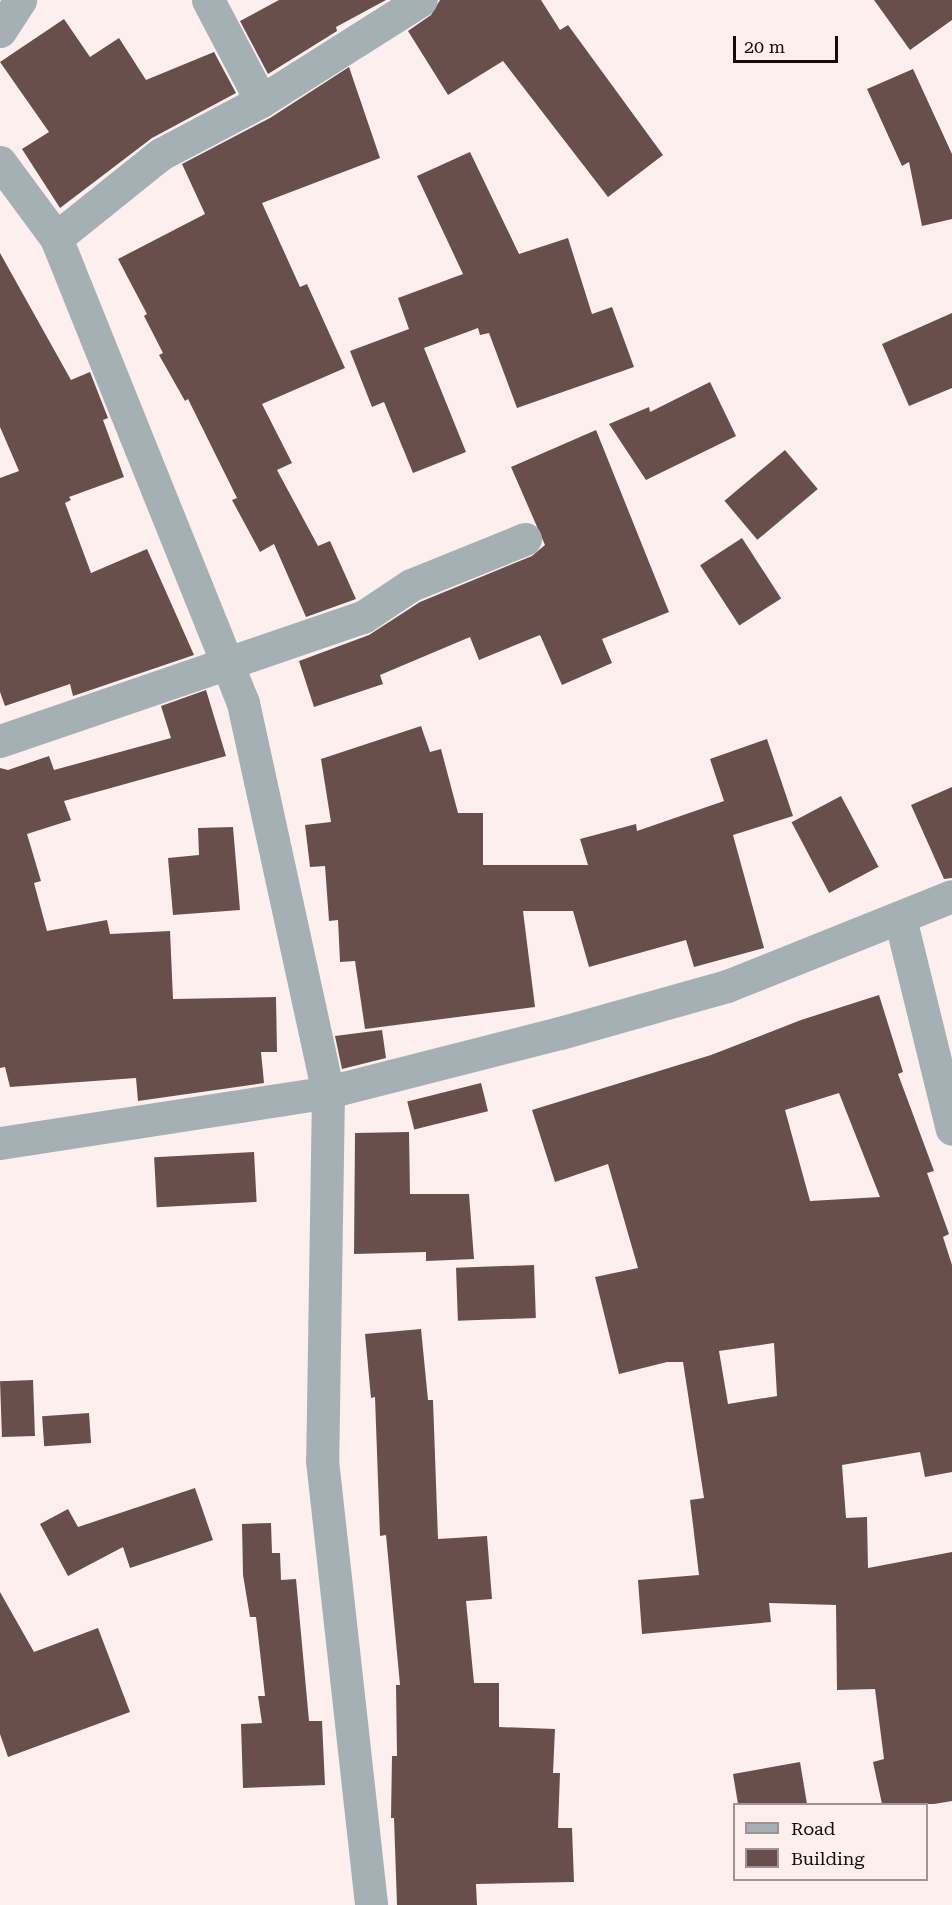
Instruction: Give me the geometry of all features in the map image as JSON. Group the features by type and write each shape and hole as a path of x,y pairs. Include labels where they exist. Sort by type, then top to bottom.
{"street":[{"path":"0,31 20,0"},
{"path":"208,0 261,101"},
{"path":"56,238 161,154 261,101 421,0"},
{"path":"0,162 56,238 243,703 327,1092 322,1460 371,1905"},
{"path":"0,741 363,617 411,585 525,539"},
{"path":"0,1143 327,1092 727,986 952,896"},
{"path":"900,918 952,1129"}],"building":[{"path":"279,0 386,0 336,27 337,31 268,74 240,21"},
{"path":"440,0 541,0 560,30 568,25 663,155 608,197 503,61 448,95 408,31 431,15"},
{"path":"874,0 952,0 952,20 910,50"},
{"path":"64,19 90,57 119,38 146,80 214,52 236,93 152,138 60,208 22,149 49,132 0,62"},
{"path":"349,67 380,158 262,203 300,287 307,284 345,368 262,404 292,463 277,470 318,546 330,541 356,599 306,617 274,544 260,552 232,500 237,498 188,399 185,401 159,355 163,353 144,316 147,314 118,259 205,214 182,164 270,118"},
{"path":"913,69 952,154 952,219 922,226 909,162 902,166 867,89"},
{"path":"470,152 519,254 568,238 592,314 612,307 634,367 517,408 489,333 480,335 478,328 424,348 466,452 413,473 384,402 372,407 350,351 409,329 398,298 463,274 417,176"},
{"path":"0,253 71,380 90,372 108,418 103,420 124,477 69,497 71,500 65,503 91,573 147,549 194,655 73,696 70,684 5,706 0,692 0,478 19,471 0,427"},
{"path":"952,313 952,388 909,406 882,344"},
{"path":"710,382 736,436 646,480 609,424 649,407 650,412"},
{"path":"596,430 669,612 602,639 612,663 562,685 540,635 479,660 470,637 380,675 383,684 314,707 299,661 369,635 420,602 532,556 545,545 511,467"},
{"path":"785,450 818,489 757,540 724,501"},
{"path":"742,538 781,598 739,626 700,565"},
{"path":"206,690 226,756 64,801 71,820 27,834 41,881 34,883 47,931 107,920 110,934 170,931 173,999 276,997 277,1052 261,1052 264,1083 138,1101 136,1078 10,1087 5,1067 0,1068 0,768 8,770 49,756 54,770 171,738 161,706"},
{"path":"421,726 430,752 441,749 458,813 483,813 483,865 588,865 580,839 636,824 637,831 724,801 710,759 767,739 793,816 733,835 764,948 694,967 686,940 589,967 573,911 523,911 535,1007 365,1029 355,961 340,962 338,920 329,921 325,866 310,867 305,825 331,822 321,759"},
{"path":"952,787 952,878 944,879 911,805"},
{"path":"841,796 879,867 829,893 792,822"},
{"path":"233,827 240,910 173,915 168,858 199,855 198,828"},
{"path":"879,995 903,1072 898,1074 934,1171 927,1173 949,1234 943,1237 952,1265 952,1472 925,1477 920,1452 842,1465 846,1518 867,1517 868,1568 952,1552 952,1801 934,1804 882,1803 873,1762 884,1759 875,1689 837,1690 836,1605 769,1603 771,1622 642,1634 638,1580 699,1575 690,1500 704,1498 683,1362 667,1362 619,1374 595,1277 638,1268 608,1164 555,1182 532,1110 711,1055 801,1020","holes":["839,1093 880,1197 810,1201 785,1110","774,1343 777,1396 728,1404 719,1351"]},
{"path":"382,1030 386,1058 342,1069 335,1036"},
{"path":"481,1083 488,1111 414,1130 407,1101"},
{"path":"409,1132 410,1194 469,1194 474,1259 426,1261 426,1252 354,1254 355,1133"},
{"path":"254,1152 257,1202 157,1207 154,1157"},
{"path":"534,1265 536,1318 458,1321 456,1268"},
{"path":"421,1329 428,1400 433,1400 438,1539 487,1536 492,1599 466,1601 474,1683 499,1683 499,1727 555,1729 553,1773 560,1773 558,1828 572,1828 574,1882 476,1884 477,1905 397,1905 394,1818 391,1818 392,1756 397,1756 396,1685 400,1685 386,1535 380,1536 375,1397 371,1398 365,1334"},
{"path":"33,1380 35,1436 2,1437 0,1381"},
{"path":"89,1413 91,1443 44,1446 42,1416"},
{"path":"195,1488 213,1540 130,1568 123,1547 68,1576 40,1524 68,1509 78,1527"},
{"path":"271,1523 272,1553 280,1553 281,1580 296,1579 309,1721 322,1721 325,1785 243,1788 241,1724 262,1723 258,1696 265,1696 256,1617 250,1617 243,1575 242,1524"},
{"path":"0,1592 34,1652 98,1628 130,1712 8,1757 0,1734"},
{"path":"800,1762 807,1803 738,1803 733,1774"}]}
